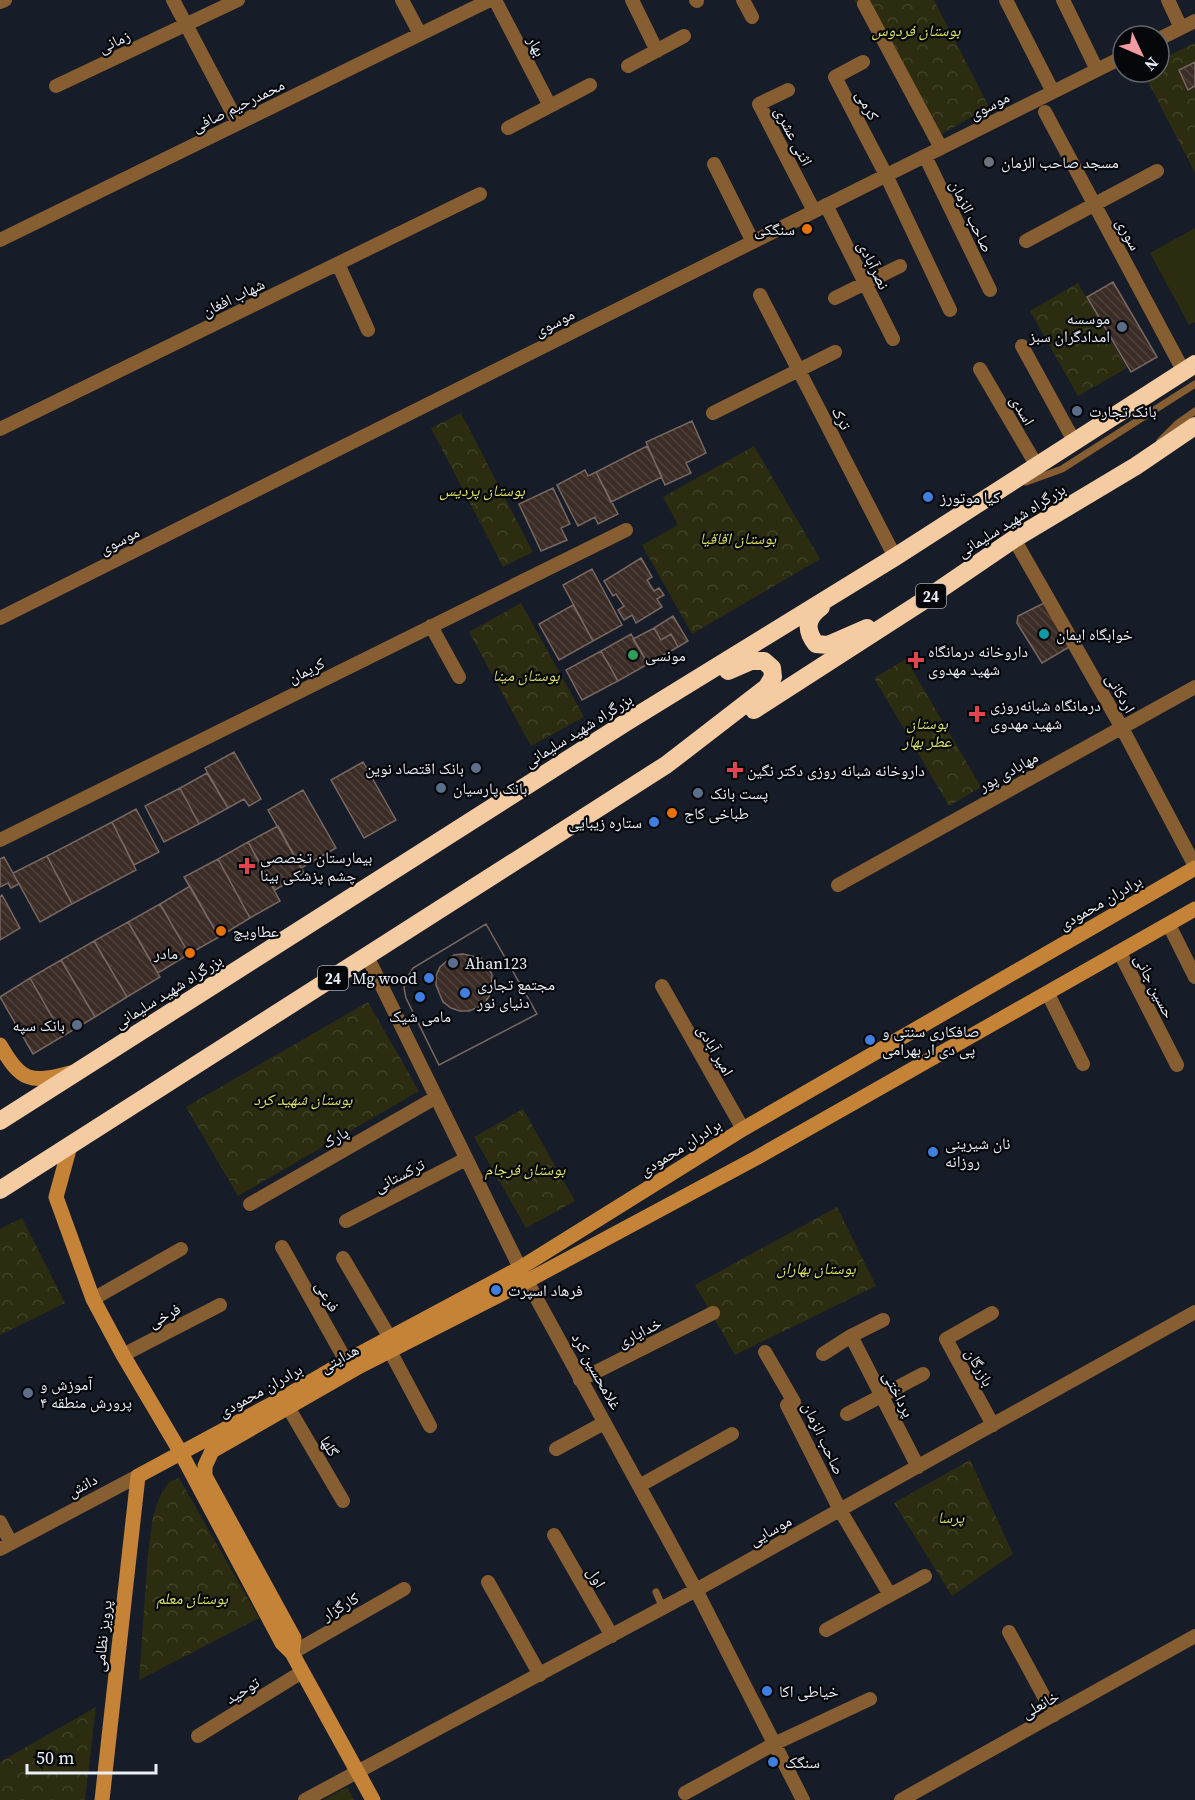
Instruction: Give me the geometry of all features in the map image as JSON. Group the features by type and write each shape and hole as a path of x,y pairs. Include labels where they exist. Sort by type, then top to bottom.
{"highway":[{"name":"بزرگراه شهید سلیمانی","path":"0,1121 625,723 895,558 1074,441 1191,374"},
{"name":"بزرگراه شهید سلیمانی","path":"666,765 802,680 1014,539 1136,466 1195,426"},
{"path":"895,558 843,589 817,610 808,624 809,635 816,644 828,645 920,603"},
{"path":"625,723 751,661 764,661 772,668 773,677 767,687 666,765"},
{"name":"24","path":"0,1190 666,765"}],"main road":[{"name":"برادران محمودی","path":"523,1275 743,1129 1195,867"},
{"path":"523,1275 769,1151 1195,909"},
{"path":"0,1045 11,1064 26,1077 44,1080 81,1070"},
{"name":"هدایتی","path":"70,1146 56,1197 93,1299 181,1453 282,1643 292,1653 373,1800"},
{"name":"هدایتی","path":"292,1653 294,1638 206,1476 205,1466 212,1451 390,1345 523,1275"},
{"name":"برادران محمودی","path":"181,1453 346,1361 390,1345"},
{"name":"دانش","path":"138,1476 181,1453"},
{"name":"پرویز نظامی","path":"102,1800 138,1476"}],"street":[{"path":"0,2 5,0"},
{"path":"173,0 238,123"},
{"name":"زمانی","path":"56,86 238,0"},
{"path":"402,0 420,34"},
{"name":"محمدرحیم صافی","path":"0,240 490,0"},
{"name":"بهار","path":"495,0 550,106"},
{"path":"632,0 657,51"},
{"path":"743,0 752,17"},
{"path":"1006,0 1053,92"},
{"path":"1063,0 1097,70"},
{"path":"1168,0 1181,28"},
{"path":"864,4 941,148"},
{"path":"1171,33 1195,21"},
{"path":"628,66 684,36"},
{"name":"کرمی","path":"862,62 835,76 886,175"},
{"name":"موسوی","path":"0,618 1111,63"},
{"path":"508,128 590,85"},
{"name":"اثنی عشری","path":"788,90 759,104 820,208"},
{"name":"سوری","path":"1045,112 1094,205 1191,374"},
{"name":"صاحب الزمان","path":"925,156 990,290"},
{"path":"714,164 753,242"},
{"path":"1026,241 1157,171"},
{"path":"886,175 950,310"},
{"name":"شهاب افغان","path":"0,429 480,194"},
{"name":"نصرآبادی","path":"820,208 865,283 893,339"},
{"path":"338,264 368,330"},
{"path":"835,298 900,266"},
{"name":"ترک","path":"760,295 895,558"},
{"path":"1022,346 1074,441"},
{"path":"713,413 835,352"},
{"name":"اسدی","path":"980,369 1037,466"},
{"name":"کریمان","path":"0,840 626,530"},
{"name":"اردکانی","path":"1014,539 1122,728 1195,867"},
{"path":"431,626 459,677"},
{"name":"مهابادی پور","path":"838,885 1195,687"},
{"path":"1169,925 1195,977"},
{"name":"حسین جانی","path":"1120,953 1177,1065"},
{"name":"غلامحسین کرد","path":"367,956 523,1275 696,1590 803,1800"},
{"name":"امیر آبادی","path":"662,986 743,1129"},
{"path":"1048,994 1083,1064"},
{"name":"پارک","path":"250,1204 435,1098"},
{"name":"ترکستانی","path":"346,1221 466,1159"},
{"name":"فرعی","path":"282,1247 346,1361"},
{"path":"93,1299 181,1249"},
{"path":"343,1258 430,1426"},
{"name":"فرخی","path":"123,1355 220,1305"},
{"name":"موسایی","path":"305,1800 696,1590 1195,1312"},
{"name":"خدایاری","path":"580,1380 713,1313"},
{"name":"بازرگان","path":"992,1313 946,1339 993,1425"},
{"path":"823,1354 851,1336 883,1320"},
{"name":"پرداختی","path":"851,1336 918,1467"},
{"name":"صاحب الزمان","path":"765,1352 794,1401 787,1405 840,1510"},
{"path":"847,1414 922,1374"},
{"name":"گلها","path":"288,1407 343,1501"},
{"path":"556,1449 604,1423"},
{"path":"639,1486 732,1434"},
{"name":"دانش","path":"5,1546 138,1476"},
{"path":"840,1510 890,1595"},
{"path":"0,1522 5,1546"},
{"name":"اول","path":"554,1535 612,1636"},
{"path":"826,1630 925,1576"},
{"path":"488,1581 540,1675"},
{"name":"کارگزار","path":"292,1653 404,1589"},
{"path":"1009,1632 1054,1715"},
{"name":"خانعلی","path":"901,1800 1195,1636"},
{"name":"توحید","path":"198,1736 302,1672"},
{"path":"685,1793 774,1744 870,1699"}],"lane":[{"path":"997,492 1062,469 1191,374"},
{"path":"1136,466 1178,423 1195,411"},
{"path":"656,1592 663,1608"}],"green space":[{"name":"بوستان فردوس","path":"854,0 934,0 989,107 940,135 866,1 857,6"},
{"path":"1195,43 1195,173 1149,84 1171,84 1171,54"},
{"path":"1195,228 1195,322 1189,325 1150,253"},
{"path":"1078,283 1127,368 1078,396 1030,311"},
{"name":"بوستان پردیس","path":"461,413 533,552 503,567 431,428"},
{"name":"بوستان اقاقیا","path":"754,446 820,559 692,634 642,545 678,525 663,497"},
{"name":"بوستان مینا","path":"521,603 584,717 531,746 469,632"},
{"name":"بوستان عطر بهار","path":"906,659 981,787 949,806 874,678"},
{"name":"بوستان شهید کرد","path":"368,1002 419,1091 238,1196 186,1107"},
{"name":"بوستان فرجام","path":"523,1109 575,1201 526,1228 474,1137"},
{"name":"بوستان بهاران","path":"837,1207 876,1286 735,1355 695,1285"},
{"path":"22,1218 65,1303 0,1335 0,1229"},
{"name":"پرسا","path":"970,1460 1013,1554 952,1596 894,1503"},
{"name":"بوستان معلم","path":"179,1478 259,1618 139,1680 153,1516 160,1496 169,1482"},
{"path":"96,1707 85,1800 0,1800 0,1762"},
{"path":"347,1787 354,1800 323,1800"}],"building":[{"path":"1195,62 1195,86 1188,90 1179,70"},
{"name":"موسسه امدادگران سبز","path":"1113,282 1157,357 1131,372 1087,297"},
{"path":"692,421 706,453 686,463 691,473 665,485 646,442"},
{"path":"647,446 662,477 611,502 596,472"},
{"path":"585,470 588,476 596,472 618,514 598,524 595,517 578,526 557,485"},
{"path":"553,488 570,524 561,528 567,540 541,551 519,504"},
{"path":"641,558 652,577 647,580 654,591 659,588 664,595 657,599 662,607 636,623 632,615 624,620 618,610 624,606 616,594 613,596 604,581"},
{"path":"592,569 622,625 593,641 563,585"},
{"name":"خوابگاه ایمان","path":"1046,602 1071,646 1042,663 1017,623 1018,616"},
{"path":"573,605 593,641 559,660 539,624"},
{"path":"673,616 688,641 678,647 671,634 661,640 654,628"},
{"path":"654,628 661,640 671,634 678,647 648,664 633,639"},
{"path":"631,634 648,664 618,681 601,651"},
{"path":"601,651 618,681 582,700 566,670"},
{"path":"234,752 261,799 249,806 244,799 228,808 205,768"},
{"path":"363,762 396,820 364,838 331,780"},
{"path":"207,773 228,808 199,824 180,788"},
{"path":"180,788 199,824 164,842 145,806"},
{"path":"303,790 336,848 301,868 268,810"},
{"path":"136,809 159,852 134,865 112,822"},
{"path":"112,822 136,870 72,904 47,856"},
{"path":"278,826 304,873 275,890 248,842"},
{"path":"248,842 280,901 250,918 218,859"},
{"path":"47,856 72,904 40,922 13,873"},
{"path":"4,857 19,884 11,888 8,883 0,887 0,859"},
{"path":"218,859 250,918 219,937 184,877"},
{"path":"190,886 219,937 189,954 160,904"},
{"path":"2,895 20,928 0,940 0,897"},
{"path":"160,904 189,954 158,973 128,922"},
{"path":"128,922 160,977 127,997 94,941"},
{"name":"مجتمع تجاری دنیای نور","path":"486,924 537,1014 439,1065 406,998 404,988 413,968","holes":["463,954 481,958 492,974 491,993 479,1007 469,1011 451,1008 443,1002 436,985 436,976 440,967 454,955"]},
{"name":"مجتمع تجاری دنیای نور","path":"486,924 537,1014 439,1065 406,998 404,988 407,978 413,968"},
{"path":"94,941 127,997 95,1017 61,960"},
{"path":"61,960 95,1017 63,1036 30,978"},
{"path":"30,978 63,1036 33,1054 0,997"}],"place":[{"name":"مسجد صاحب الزمان","path":"989,162"},
{"name":"سنگکی","path":"807,229"},
{"name":"موسسه امدادگران سبز","path":"1122,327"},
{"name":"بانک تجارت","path":"1077,411"},
{"name":"کیا موتورز","path":"928,497"},
{"name":"خوابگاه ایمان","path":"1044,634"},
{"name":"مونسی","path":"633,655"},
{"name":"داروخانه درمانگاه شهید مهدوی","path":"916,660"},
{"name":"درمانگاه شبانه‌روزی شهید مهدوی","path":"977,714"},
{"name":"بانک اقتصاد نوین","path":"476,768"},
{"name":"داروخانه شبانه روزی دکتر نگین","path":"735,770"},
{"name":"بانک پارسیان","path":"441,788"},
{"name":"پست بانک","path":"698,793"},
{"name":"طباخی کاج","path":"672,813"},
{"name":"ستاره زیبایی","path":"654,822"},
{"name":"بیمارستان تخصصی چشم پزشکی بینا","path":"247,866"},
{"name":"عطاویچ","path":"221,931"},
{"name":"مادر","path":"190,953"},
{"name":"Ahan123","path":"453,963"},
{"name":"Mg wood","path":"429,978"},
{"name":"مجتمع تجاری دنیای نور","path":"465,993"},
{"name":"مامی شیک","path":"420,997"},
{"name":"بانک سپه","path":"77,1025"},
{"name":"صافکاری سنتی و پی دی ار بهرامی","path":"870,1040"},
{"name":"نان شیرینی روزانه","path":"933,1152"},
{"name":"فرهاد اسپرت","path":"496,1290"},
{"name":"آموزش و پرورش منطقه ۴","path":"28,1393"},
{"name":"خیاطی اکا","path":"767,1691"},
{"name":"سنگک","path":"773,1762"}]}
